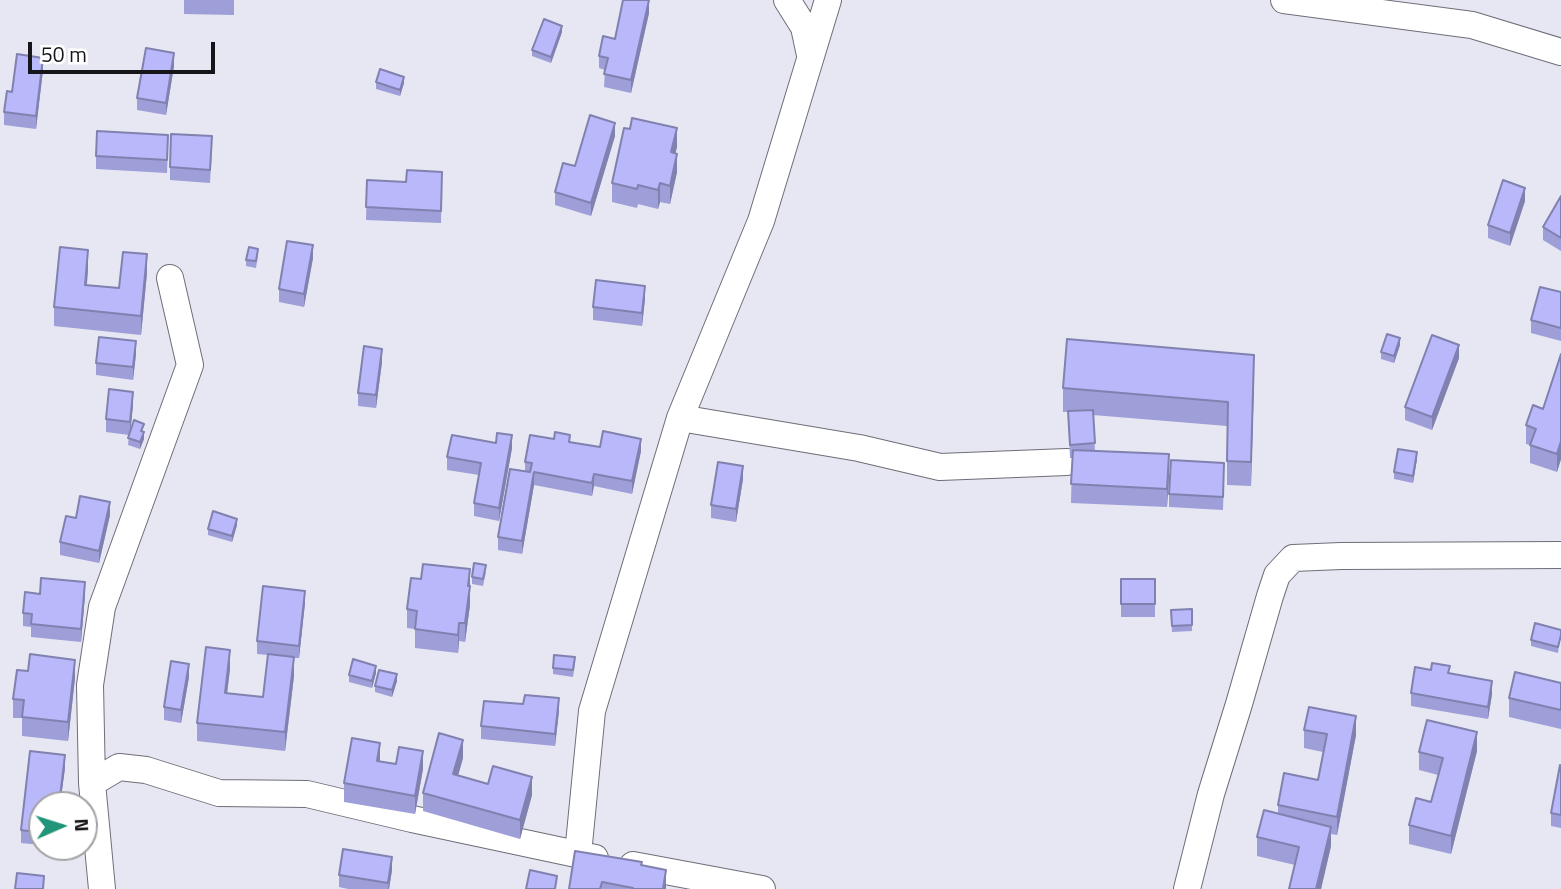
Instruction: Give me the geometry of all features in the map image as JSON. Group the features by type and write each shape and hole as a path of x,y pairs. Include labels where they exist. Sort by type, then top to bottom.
{"street":[{"path":"787,0 804,27 810,59"},
{"path":"578,854 592,711 680,418 761,221 828,0"},
{"path":"1284,0 1472,25 1561,52"},
{"path":"102,889 92,783 90,685 102,607 190,365 170,278"},
{"path":"680,418 859,448 940,467 1067,462"},
{"path":"1187,889 1211,794 1276,575 1293,558 1561,555"},
{"path":"92,783 119,767 146,770 219,793 307,794 578,854 688,882 762,889"}],"building":[{"path":"623,0 649,0 631,80 604,74 608,58 599,56 603,36 615,39"},
{"path":"544,19 562,26 551,57 532,50"},
{"path":"146,48 174,53 166,103 137,98"},
{"path":"17,54 43,58 36,116 4,112 7,91 12,92"},
{"path":"380,69 404,77 400,90 376,82"},
{"path":"590,115 615,123 591,203 555,192 563,163 575,166"},
{"path":"632,118 677,128 671,152 677,154 670,186 660,183 658,190 638,185 637,189 612,183 624,128 630,129"},
{"path":"97,131 168,135 167,160 96,156"},
{"path":"171,134 212,136 210,170 170,167"},
{"path":"407,170 442,172 441,211 366,207 367,180 406,182"},
{"path":"1503,180 1525,188 1510,233 1488,225"},
{"path":"1561,196 1561,238 1543,227"},
{"path":"287,241 313,245 304,294 279,289"},
{"path":"60,247 88,250 85,285 119,288 123,252 147,254 141,316 54,307"},
{"path":"249,247 258,249 256,261 246,260"},
{"path":"596,280 645,286 642,313 593,307"},
{"path":"1540,287 1561,292 1561,328 1531,320"},
{"path":"1387,334 1400,338 1394,356 1381,352"},
{"path":"1432,335 1459,345 1432,417 1405,407"},
{"path":"99,337 136,341 133,367 96,363"},
{"path":"1067,339 1254,355 1251,462 1227,461 1228,402 1063,388"},
{"path":"364,346 382,349 376,395 358,393"},
{"path":"1561,354 1561,441 1557,454 1530,445 1536,429 1526,425 1533,405 1543,409"},
{"path":"109,389 133,392 130,422 106,419"},
{"path":"1093,410 1095,443 1070,445 1068,411"},
{"path":"134,420 144,424 140,442 128,438"},
{"path":"603,431 641,439 632,481 594,474 592,483 534,472 522,541 498,537 510,469 530,472 532,463 525,462 530,435 554,439 555,432 570,435 569,442 600,447"},
{"path":"497,433 512,435 499,508 474,503 481,463 447,457 452,435 496,443"},
{"path":"1398,449 1417,452 1413,476 1394,472"},
{"path":"1073,450 1169,454 1167,489 1071,484"},
{"path":"1171,460 1224,463 1223,497 1169,494"},
{"path":"718,462 743,466 736,509 711,505"},
{"path":"80,496 110,502 99,551 60,542 66,516 76,518"},
{"path":"213,511 237,519 232,536 208,529"},
{"path":"474,563 486,565 483,579 472,577"},
{"path":"423,564 470,569 465,623 459,623 458,635 415,629 417,611 407,609 411,578 421,579"},
{"path":"41,578 85,582 81,629 31,624 32,614 23,613 25,592 40,594"},
{"path":"1121,579 1155,579 1155,604 1121,604"},
{"path":"263,586 305,591 299,646 257,641"},
{"path":"1192,609 1192,625 1172,626 1171,610"},
{"path":"1535,623 1561,630 1558,647 1531,640"},
{"path":"206,647 230,650 225,693 263,697 268,654 294,657 285,732 197,723"},
{"path":"30,654 75,660 68,722 22,717 24,700 13,699 17,670 28,671"},
{"path":"554,655 575,657 573,670 553,668"},
{"path":"353,659 376,666 372,681 349,675"},
{"path":"171,661 189,664 181,710 164,707"},
{"path":"1432,663 1450,666 1448,673 1492,681 1488,707 1411,693 1415,667 1431,670"},
{"path":"379,670 397,674 392,690 375,686"},
{"path":"1515,672 1561,683 1561,710 1509,698"},
{"path":"525,695 559,698 555,734 481,726 484,701 523,704"},
{"path":"1309,707 1356,716 1337,817 1278,805 1284,773 1318,780 1327,734 1304,730"},
{"path":"1427,720 1477,732 1451,836 1409,825 1416,798 1431,802 1443,758 1419,752"},
{"path":"439,733 463,740 453,774 488,784 493,766 532,777 520,820 423,793"},
{"path":"352,738 380,743 377,761 396,764 399,747 423,751 415,796 344,783"},
{"path":"30,751 65,755 61,791 28,791 28,831 21,830"},
{"path":"1561,766 1561,815 1551,813"},
{"path":"1264,810 1331,827 1316,889 1289,889 1299,847 1257,837"},
{"path":"343,849 392,857 388,883 339,875"},
{"path":"575,851 642,862 641,865 666,870 663,889 633,889 602,882 600,889 569,889"},
{"path":"530,870 557,876 555,889 526,889"},
{"path":"17,873 44,876 43,889 15,889"}]}
